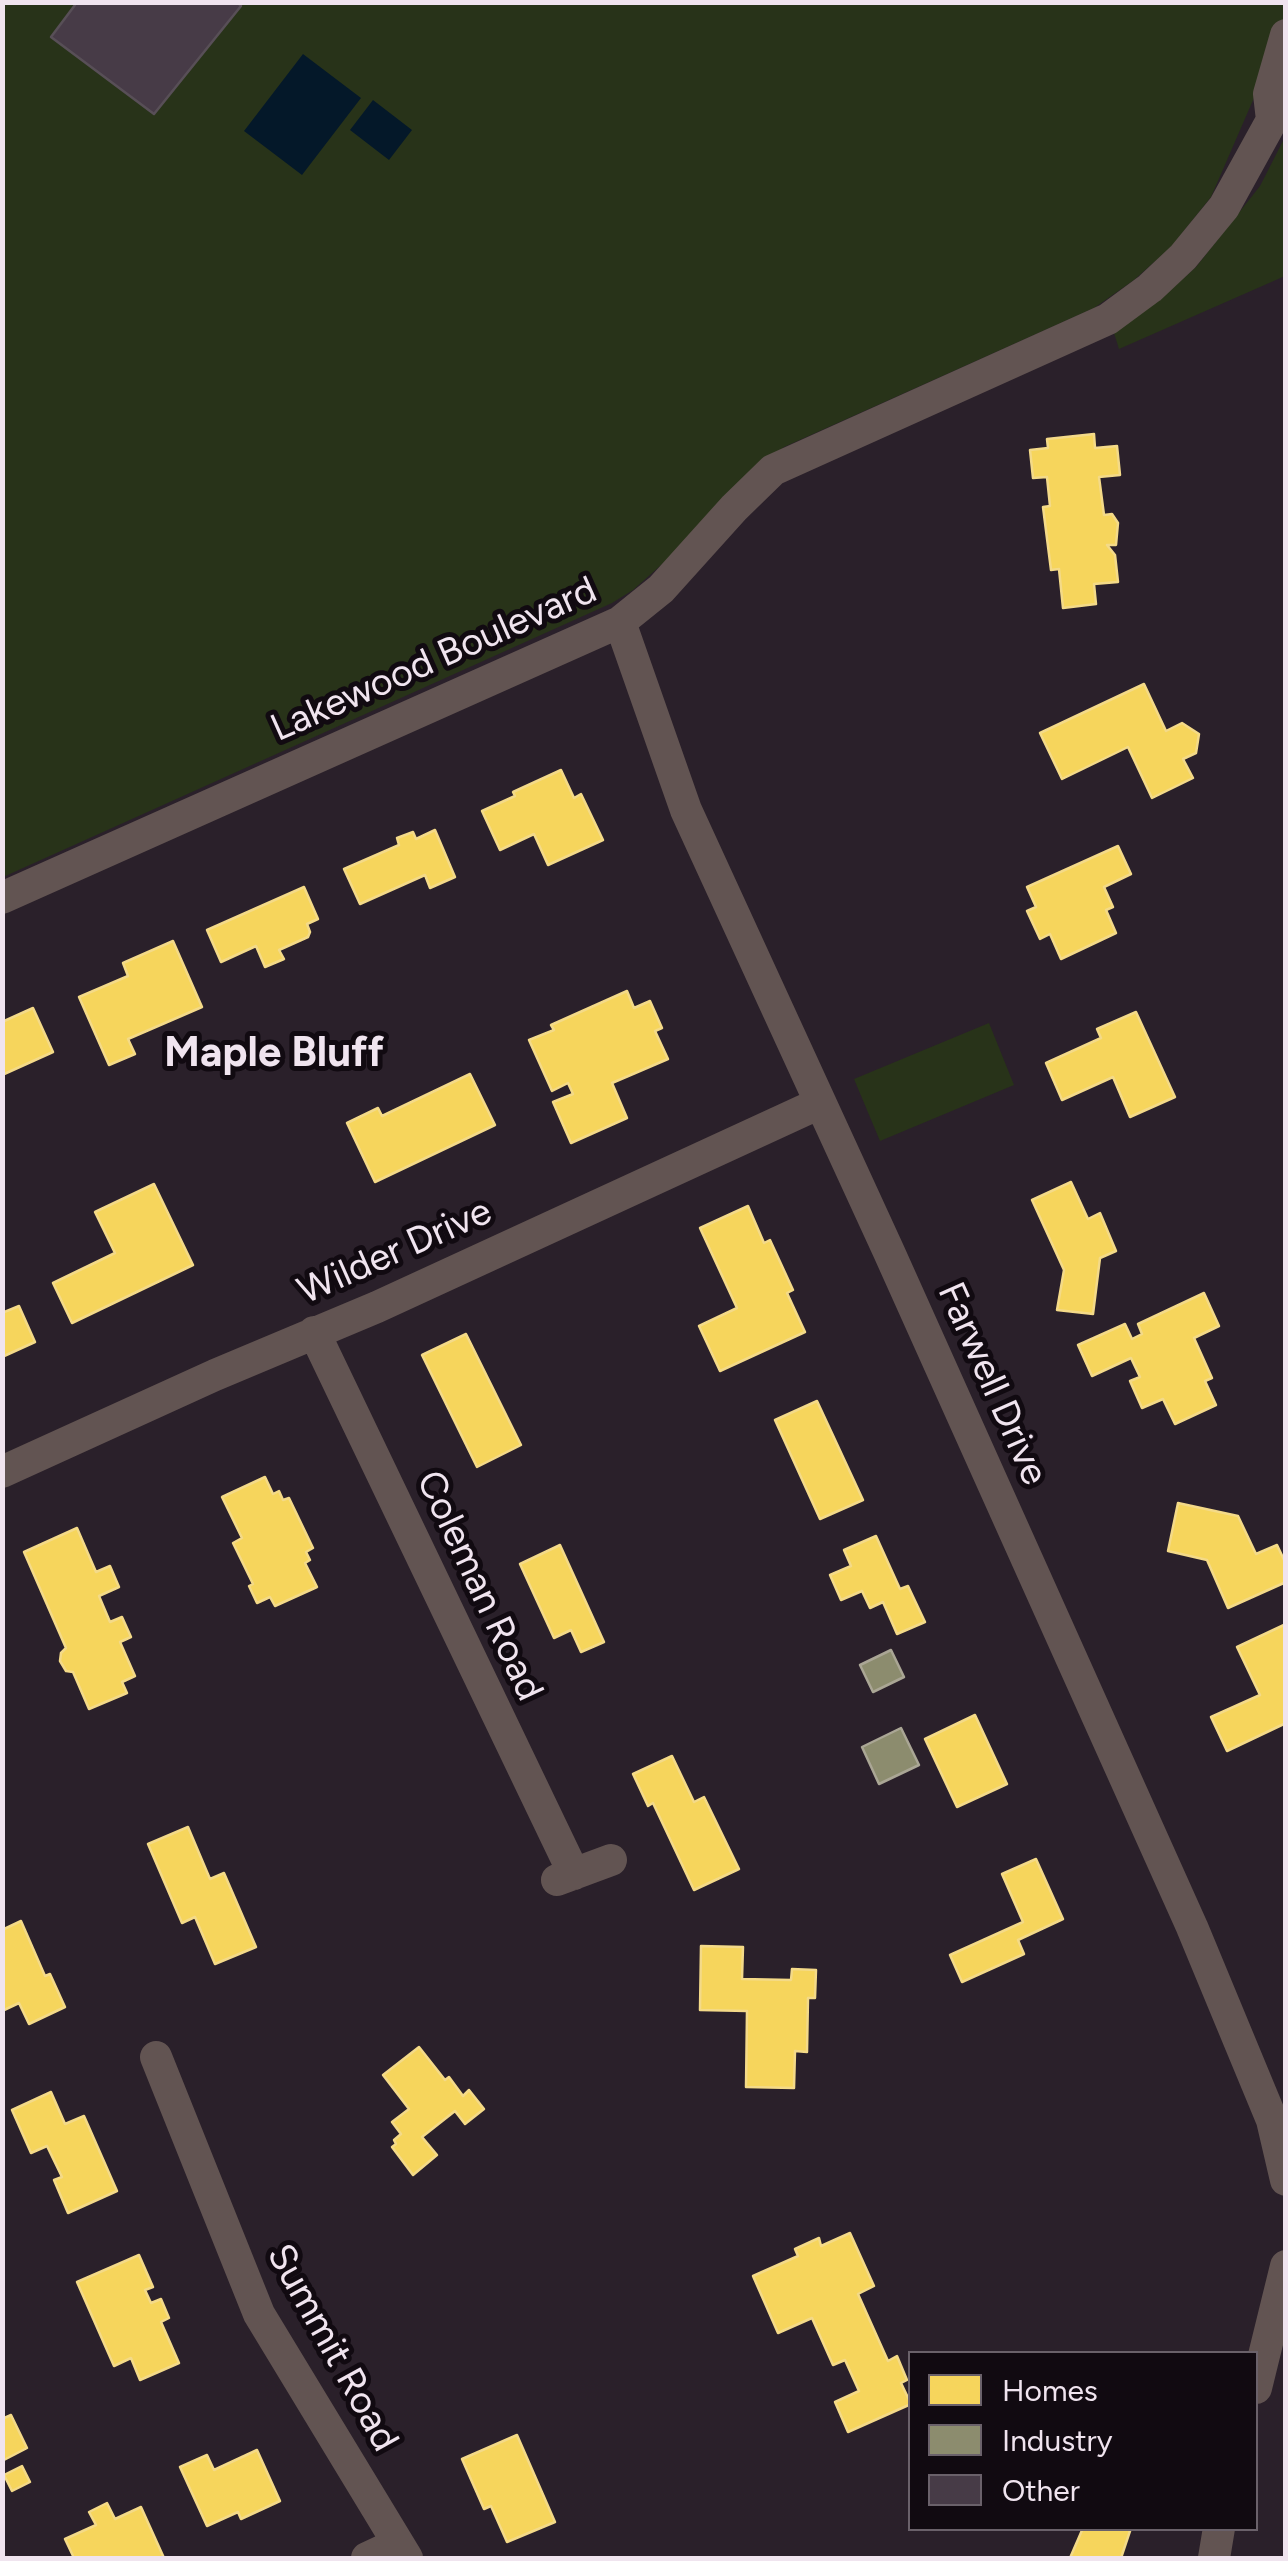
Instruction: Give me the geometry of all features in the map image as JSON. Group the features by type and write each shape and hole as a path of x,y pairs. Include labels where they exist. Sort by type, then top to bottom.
{"street":[{"name":"Lakewood Boulevard","path":"2,898 620,622 661,589 772,470 1108,319 1183,258 1224,208 1279,113 1268,94 1286,34"},
{"name":"Farwell Drive","path":"620,622 686,810 1188,1916 1272,2120 1286,2180"},
{"name":"Wilder Drive","path":"2,1472 378,1307 820,1103"},
{"name":"Coleman Road","path":"314,1332 566,1877 611,1860"},
{"name":"Summit Road","path":"156,2057 259,2314 402,2551"},
{"path":"1258,2380 1286,2266"},
{"path":"1214,2558 1218,2531"},
{"path":"367,2558 402,2551"}],"green space":[{"path":"1285,2 1286,24 1211,197 1171,247 1094,308 784,447 733,488 679,549 633,590 612,603 3,877 2,3"},
{"path":"1285,137 1285,276 1119,349 1114,333 1196,267 1260,186"},
{"path":"989,1023 1014,1085 880,1141 854,1079"}],"water":[{"path":"303,54 361,98 302,175 244,131"},
{"path":"373,100 412,130 389,160 350,130"}],"building: Homes":[{"path":"1094,434 1095,448 1117,446 1120,475 1099,477 1104,515 1112,514 1118,523 1116,545 1107,545 1115,555 1118,582 1094,584 1096,604 1063,608 1059,569 1051,570 1043,507 1050,506 1047,477 1033,478 1030,450 1048,448 1047,439"},
{"path":"1144,684 1166,731 1182,723 1199,734 1196,753 1183,759 1193,778 1152,798 1128,747 1062,779 1040,733"},
{"path":"561,770 574,798 581,794 603,840 548,865 534,834 500,850 482,811"},
{"path":"435,830 455,877 430,888 425,875 360,904 344,869 399,845 397,838 413,832 416,839"},
{"path":"1118,846 1131,874 1104,887 1113,907 1106,910 1116,933 1061,959 1050,934 1040,939 1027,911 1036,907 1027,887"},
{"path":"304,887 318,919 307,924 308,937 279,950 284,959 265,967 256,946 221,962 207,930"},
{"path":"173,941 202,1007 128,1039 135,1054 109,1065 79,997 128,976 123,963"},
{"path":"627,991 634,1008 650,1001 662,1028 655,1031 668,1059 612,1083 627,1118 571,1143 553,1102 573,1094 568,1083 552,1091 529,1040 554,1030 551,1025"},
{"path":"33,1008 53,1052 2,1075 2,1022"},
{"path":"1136,1012 1175,1097 1130,1117 1113,1077 1062,1100 1046,1063 1101,1038 1097,1029"},
{"path":"470,1074 495,1125 375,1182 347,1123 378,1108 382,1116"},
{"path":"1071,1182 1088,1219 1100,1213 1116,1251 1100,1258 1093,1314 1057,1310 1064,1270 1032,1200"},
{"path":"154,1184 193,1265 72,1323 53,1283 115,1253 95,1212"},
{"path":"748,1206 764,1243 770,1240 793,1290 787,1293 805,1332 720,1371 699,1326 737,1308 700,1228"},
{"path":"1204,1293 1219,1326 1194,1338 1212,1378 1205,1381 1216,1405 1175,1424 1163,1399 1142,1408 1130,1381 1140,1377 1131,1358 1092,1376 1078,1345 1125,1324 1132,1339 1142,1334 1138,1324"},
{"path":"19,1306 35,1342 2,1357 2,1313"},
{"path":"466,1334 521,1445 477,1467 422,1355"},
{"path":"817,1401 863,1500 820,1519 775,1420"},
{"path":"265,1477 273,1494 279,1491 283,1500 289,1498 313,1548 306,1552 310,1560 305,1563 317,1587 275,1606 270,1597 257,1603 249,1586 253,1584 233,1543 242,1538 222,1497"},
{"path":"1178,1503 1238,1516 1256,1554 1277,1545 1286,1564 1286,1582 1228,1608 1207,1560 1168,1551"},
{"path":"77,1528 96,1572 110,1566 119,1587 99,1596 110,1622 122,1617 131,1637 120,1642 135,1676 122,1682 127,1693 89,1709 73,1672 66,1671 60,1661 66,1648 24,1552"},
{"path":"876,1536 900,1589 908,1586 925,1622 897,1634 883,1602 870,1608 862,1591 841,1600 830,1575 851,1566 844,1550"},
{"path":"560,1545 604,1642 581,1652 571,1630 554,1638 520,1564"},
{"path":"1286,1624 1286,1723 1227,1751 1211,1717 1260,1695 1237,1647"},
{"path":"975,1715 1007,1784 957,1807 925,1739"},
{"path":"672,1756 694,1802 704,1797 739,1869 694,1890 653,1803 648,1806 633,1774"},
{"path":"188,1827 210,1879 224,1873 256,1947 215,1964 195,1917 182,1923 148,1844"},
{"path":"1036,1859 1063,1919 1018,1940 1024,1954 962,1982 950,1955 1023,1922 1002,1874"},
{"path":"21,1921 45,1976 50,1974 65,2007 29,2024 19,2003 2,2011 2,1930"},
{"path":"701,1946 743,1947 742,1979 791,1980 792,1969 816,1970 815,1998 808,1998 807,2052 795,2051 794,2088 746,2087 747,2011 700,2010"},
{"path":"419,2047 445,2080 449,2077 463,2096 469,2090 484,2109 465,2124 455,2111 422,2137 437,2155 413,2175 392,2147 401,2134 392,2122 409,2109 383,2075"},
{"path":"51,2092 65,2124 84,2116 117,2191 68,2213 54,2180 62,2177 47,2146 31,2153 12,2110"},
{"path":"850,2233 874,2286 858,2294 888,2361 897,2356 907,2380 901,2383 908,2405 848,2432 835,2402 859,2391 845,2360 833,2365 812,2318 778,2333 753,2276 798,2256 795,2249 819,2238 821,2246"},
{"path":"139,2255 153,2287 145,2290 151,2303 161,2299 169,2318 161,2322 179,2363 140,2380 131,2358 114,2366 77,2282"},
{"path":"11,2415 27,2448 2,2461 2,2419"},
{"path":"517,2435 555,2522 507,2542 491,2506 484,2509 462,2459"},
{"path":"257,2450 280,2501 241,2519 238,2512 207,2526 180,2467 207,2455 214,2470"},
{"path":"22,2466 30,2482 12,2491 4,2475"},
{"path":"107,2503 115,2519 141,2507 164,2558 74,2558 65,2539 96,2525 89,2512"},
{"path":"1082,2531 1130,2531 1121,2558 1070,2558"}],"building: Industry":[{"path":"891,1650 904,1677 873,1692 860,1665"},
{"path":"901,1728 919,1765 879,1784 862,1747"}],"building: Other":[{"path":"72,2 237,2 241,6 154,114 51,37 75,5"}],"district":[{"name":"Maple Bluff","path":"274,1054"}]}
